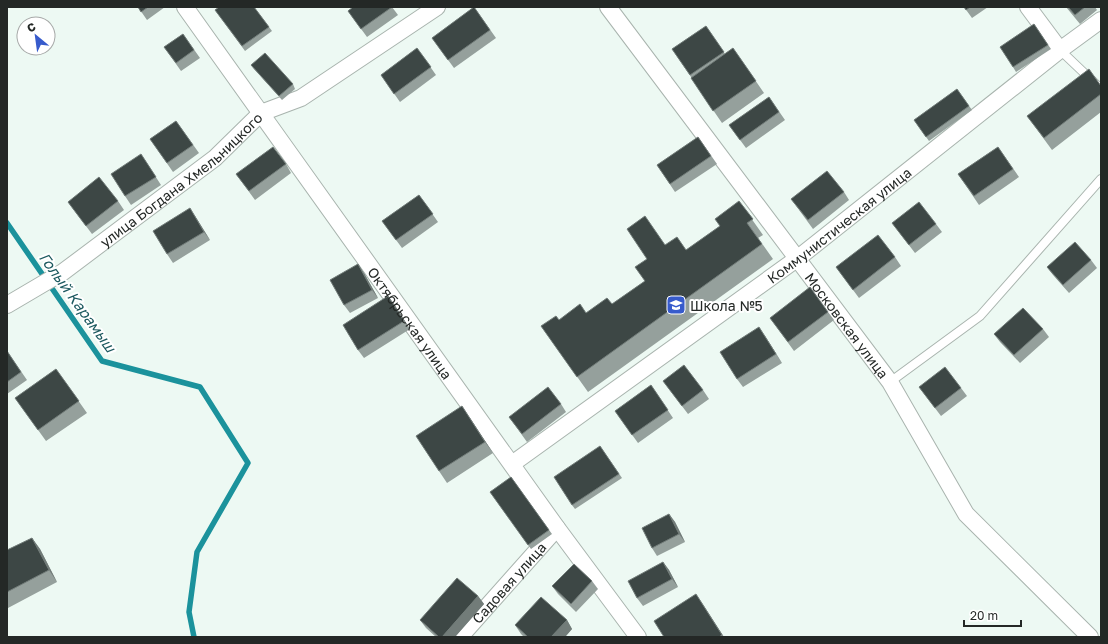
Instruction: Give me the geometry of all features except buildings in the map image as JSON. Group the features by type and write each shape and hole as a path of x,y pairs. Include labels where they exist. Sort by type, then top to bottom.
{"street":[{"name":"Октябрьская улица","path":"185,7 557,528 638,637"},
{"name":"улица Богдана Хмельницкого","path":"10,303 63,272 215,158 261,114 301,98 437,7"},
{"name":"Московская улица","path":"608,7 890,382 966,514 1090,637"},
{"path":"1028,7 1060,50"},
{"name":"Коммунистическая улица","path":"512,464 798,258 1060,50 1101,20"},
{"name":"Садовая улица","path":"460,637 557,528"}],"lane":[{"path":"1060,50 1101,89"},
{"path":"890,382 980,316 1101,179"}],"waterway":[{"name":"Голый Карамыш","path":"7,223 102,361 200,387 248,463 197,552 189,612 194,637"}],"place":[{"name":"Школа №5","path":"676,305"}]}
